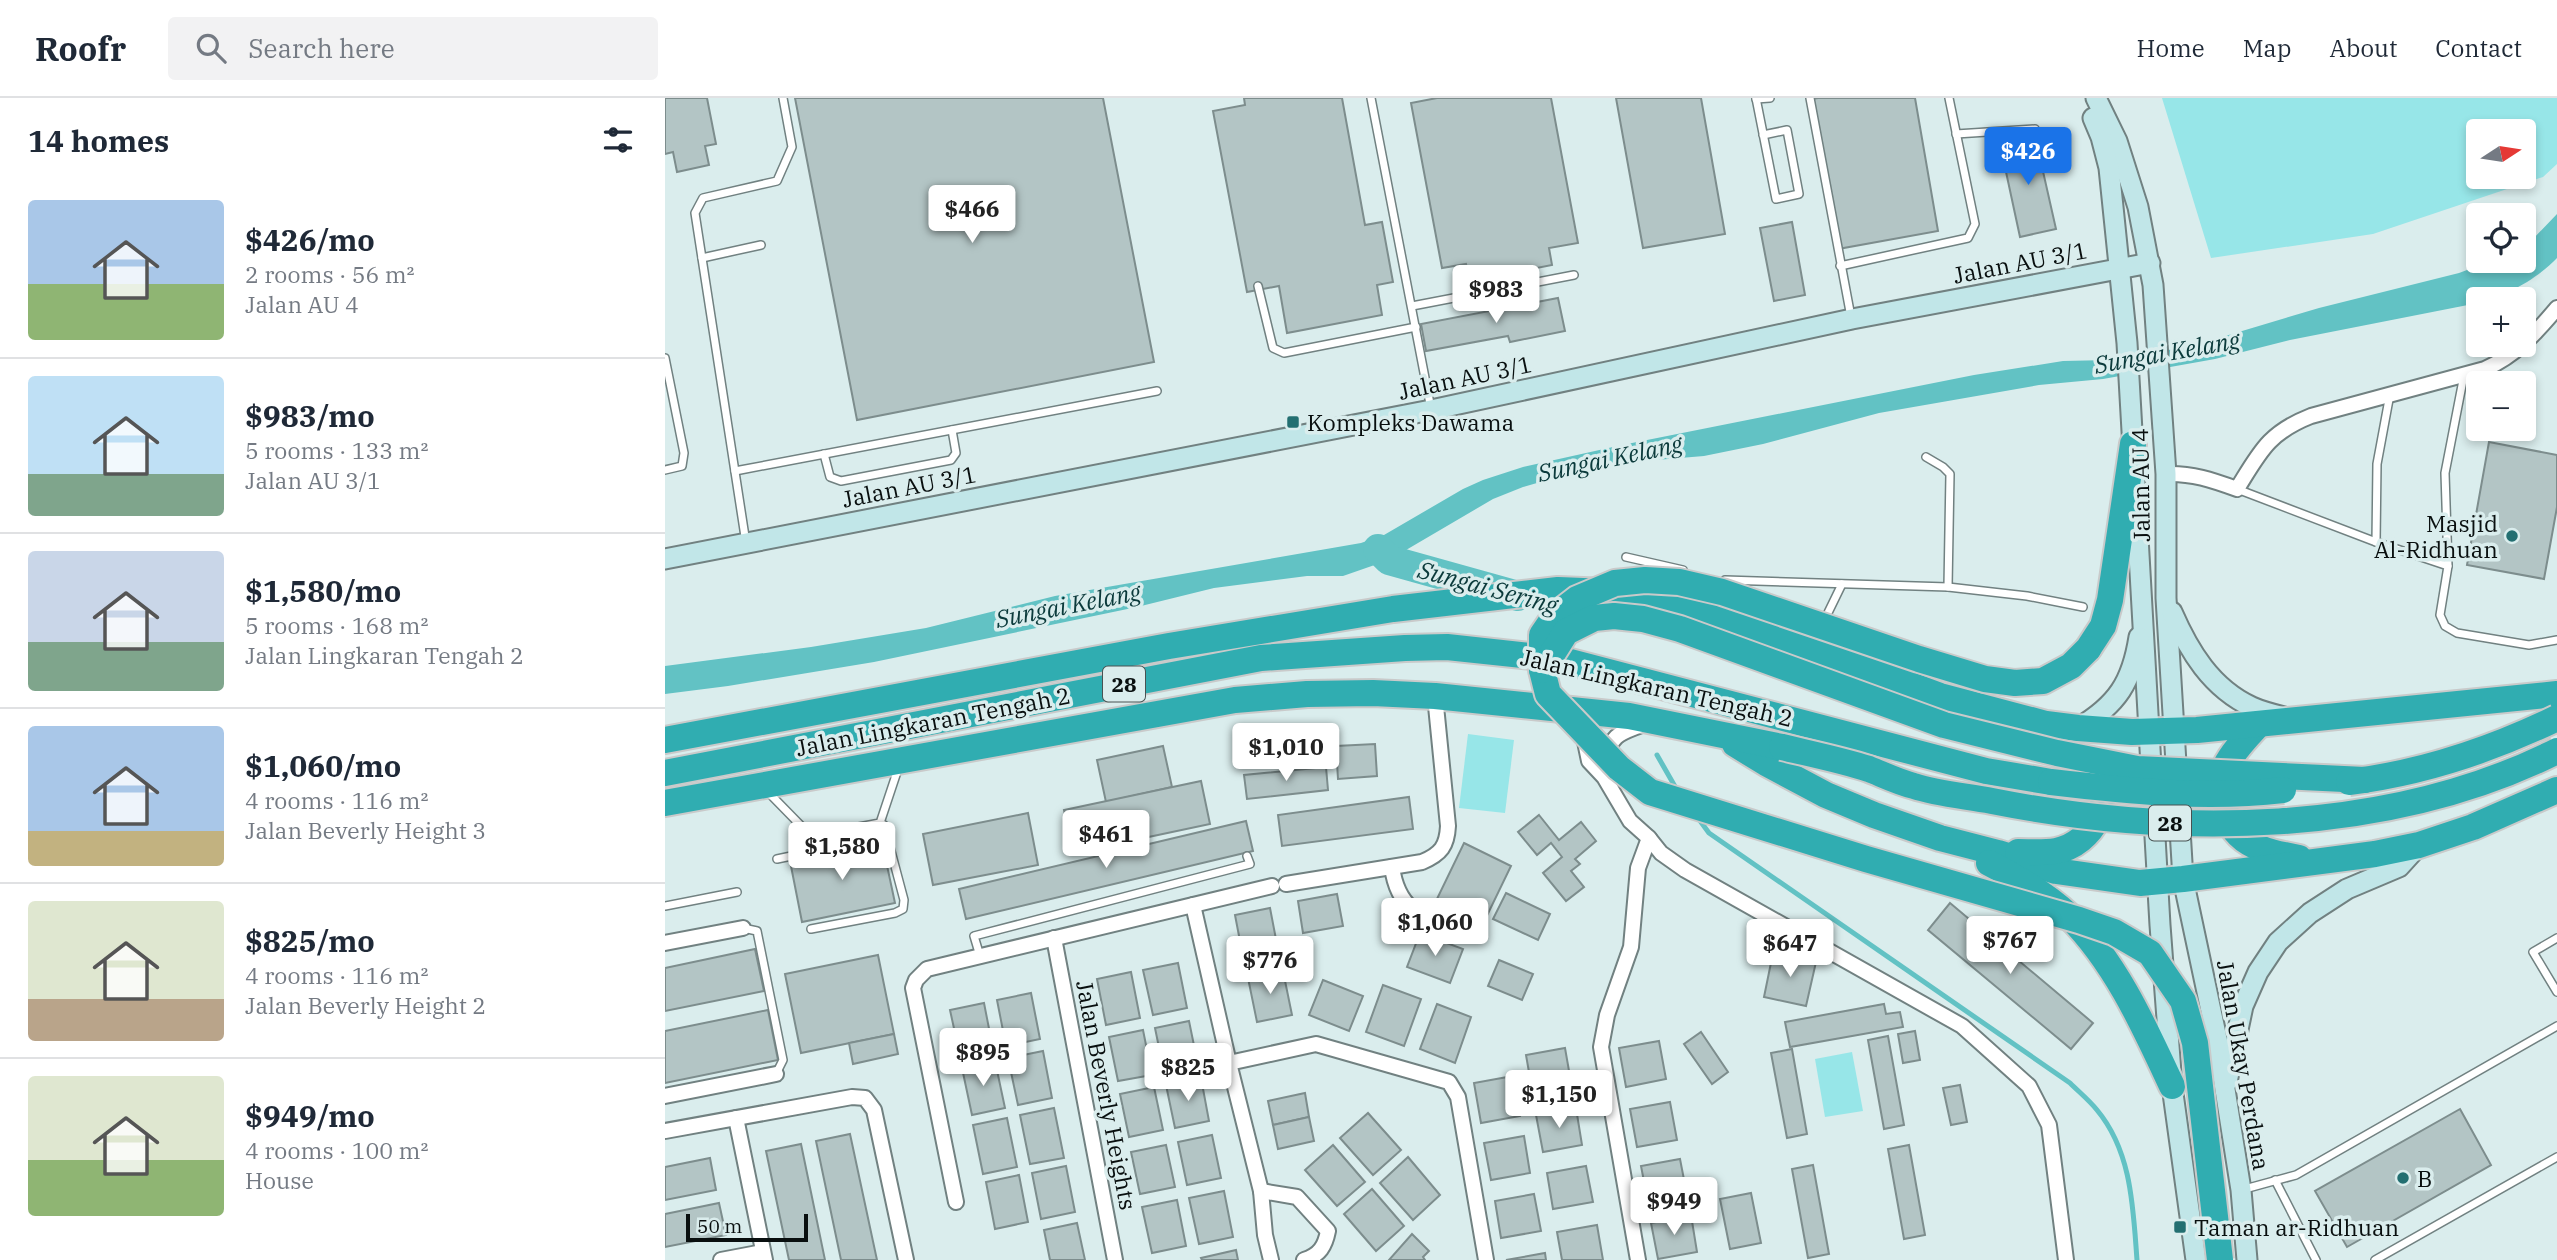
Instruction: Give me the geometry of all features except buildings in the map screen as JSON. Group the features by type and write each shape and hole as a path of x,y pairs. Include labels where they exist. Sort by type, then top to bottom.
{"highway":[{"path":"2133,444 2110,600 2103,626 2088,649 2071,666 2043,681 2015,683 1985,679 1722,592 1679,582 1645,580 1615,583 1577,599 1555,616 1542,635 1542,670 1548,694 1619,768 1650,792 1866,859 2079,919 2114,932 2150,953 2183,1001 2195,1043 2220,1260"},
{"path":"665,740 1169,646 1394,609 1558,590 1633,593 1684,606 1729,618 1940,696 2046,724 2078,728 2162,732 2557,694"},
{"path":"1542,670 1566,632 1594,618 1614,616 1643,619 1680,629 1944,725 2057,753 2137,769 2365,780"},
{"name":"Jalan Lingkaran Tengah 2","path":"665,773 1261,658 1405,648 1484,649 1559,659 1986,771 2123,791 2229,794 2365,780 2470,756 2557,718"},
{"name":"Jalan Lingkaran Tengah 2","path":"665,803 1235,700 1320,694 1435,696 1629,716 1782,747 1867,769 1915,787 2055,814 2185,823 2275,821 2370,810 2474,785 2531,764 2557,751"},
{"path":"1998,853 2056,851 2069,847 2089,832 2103,807 2102,774 2091,754 2076,741 2046,724"},
{"path":"2259,724 2223,770 2225,813 2234,830 2251,845 2315,862"},
{"path":"1724,737 1766,764 1874,816 2056,872 2140,883 2375,854 2419,845 2473,827 2557,790"},
{"path":"1940,838 2021,880 2068,916 2104,959 2124,990 2172,1086"}],"street":[{"name":"Jalan AU 4","path":"2084,98 2101,138 2109,169 2127,343 2143,613 2162,732"},
{"name":"Jalan AU 4","path":"2096,98 2117,141 2138,207 2150,263 2158,342 2166,474 2162,732 2170,880"},
{"name":"Jalan AU 3/1","path":"665,559 1431,410 1851,319 2150,263"},
{"path":"2166,474 2201,476 2237,489 2267,442 2287,425 2311,416 2485,369 2506,359 2531,339 2557,308"},
{"path":"2166,598 2184,641 2218,685 2251,706 2293,720"},
{"path":"2078,728 2099,715 2120,693 2137,649 2143,613"},
{"path":"956,1202 913,988 916,979 927,969 1054,938 1279,885 1422,862 1438,855 1447,842 1448,826 1435,696"},
{"path":"1547,706 1584,737 1589,761 1604,777 1630,821 1661,853 1685,870 1962,1026 2029,1086 2049,1125 2066,1260"},
{"path":"1604,777 1609,742 1649,722"},
{"path":"1638,1260 1601,1047 1607,1015 1631,947 1638,868 1649,838"},
{"path":"2225,1093 2243,1006 2258,972 2278,942 2310,913 2347,889 2399,867 2419,845"},
{"path":"1392,867 1394,887 1408,908 1463,933"},
{"path":"2170,880 2172,1086 2196,1260"},
{"name":"Jalan Ukay Perdana","path":"2170,880 2205,980 2241,1190 2247,1260"},
{"path":"1193,905 1261,1191 1265,1235 1271,1260"},
{"path":"665,943 743,928"},
{"name":"Jalan Beverly Heights","path":"1054,938 1115,1260"},
{"path":"1229,1063 1316,1045 1449,1082 1458,1097 1486,1260"},
{"path":"665,1096 776,1074"},
{"path":"665,1131 852,1097 865,1098 874,1110 906,1260"},
{"path":"721,1260 764,1256 736,1118"},
{"path":"1261,1191 1297,1196 1328,1231 1325,1245 1315,1256 1304,1260"}],"lane":[{"path":"746,543 695,213 703,198 777,181 792,147 783,98"},
{"path":"1371,98 1431,410"},
{"path":"1763,135 1787,130 1799,194 1776,199 1763,135 1756,99 1770,98"},
{"path":"1810,98 1851,319"},
{"path":"1840,266 1968,238 1975,224 1949,98"},
{"path":"1956,134 2035,128"},
{"path":"702,258 761,246"},
{"path":"1412,306 1574,275"},
{"path":"1258,286 1273,348 1285,352 1416,327"},
{"path":"665,358 684,453 682,467 665,470"},
{"path":"2465,374 2445,473 2448,566 2440,615 2445,626 2457,633 2529,645 2557,640"},
{"path":"735,471 1157,391"},
{"path":"2376,542 2377,464 2390,394"},
{"path":"824,454 830,477 841,481 951,460 956,453 952,430"},
{"path":"1926,457 1950,474 1948,587"},
{"path":"2237,489 2376,542 2448,566"},
{"path":"1626,557 1691,572"},
{"path":"1716,578 1730,581 1948,587 2027,596 2083,607"},
{"path":"1811,649 1842,584"},
{"path":"880,823 901,762"},
{"path":"761,786 811,836 880,823 884,825 904,900 903,909 895,913 811,929"},
{"path":"777,859 887,836"},
{"path":"980,957 974,936 1249,864 1247,856"},
{"path":"665,906 737,892"},
{"path":"743,928 757,931 783,1060 776,1074"},
{"path":"2557,939 2533,952 2557,992"},
{"path":"2241,1190 2296,1175 2557,1026"},
{"path":"2375,1260 2557,1157"},
{"path":"2274,1180 2316,1260"}],"shaded area":[{"path":"2162,98 2557,98 2557,164 2543,177 2536,179 2536,119 2466,119 2466,189 2507,189 2373,234 2211,258"},
{"path":"1468,734 1514,740 1505,813 1459,808"},
{"path":"1852,1052 1863,1111 1825,1117 1815,1059"}],"water":[{"name":"Sungai Kelang","path":"2557,214 2557,258 2519,287 2466,287 2466,305 2290,340 2215,359 2103,379 2039,385 1879,413 1763,444 1704,456 1620,463 1568,474 1493,499 1389,560 1343,576 1307,576 1214,588 1137,607 874,662 665,694 665,666 811,647 926,628 1055,596 1361,543 1384,535 1463,489 1523,467 1974,375 2063,361 2109,360 2192,346 2319,308 2466,270 2466,273 2536,273 2536,236"}],"waterway":[{"name":"Sungai Sering","path":"1378,549 1389,560 1518,596"},
{"name":"Sungai Sering","path":"1657,755 1677,790"},
{"name":"Sungai Sering","path":"1698,818 1709,833 2070,1083 2087,1099 2109,1126 2124,1162 2132,1201 2137,1260"}],"place":[{"name":"Kompleks Dawama","path":"1293,422"},
{"name":"Masjid Al-Ridhuan","path":"2512,536"},
{"name":"B","path":"2403,1178"},
{"name":"Taman ar-Ridhuan","path":"2180,1227"}]}
